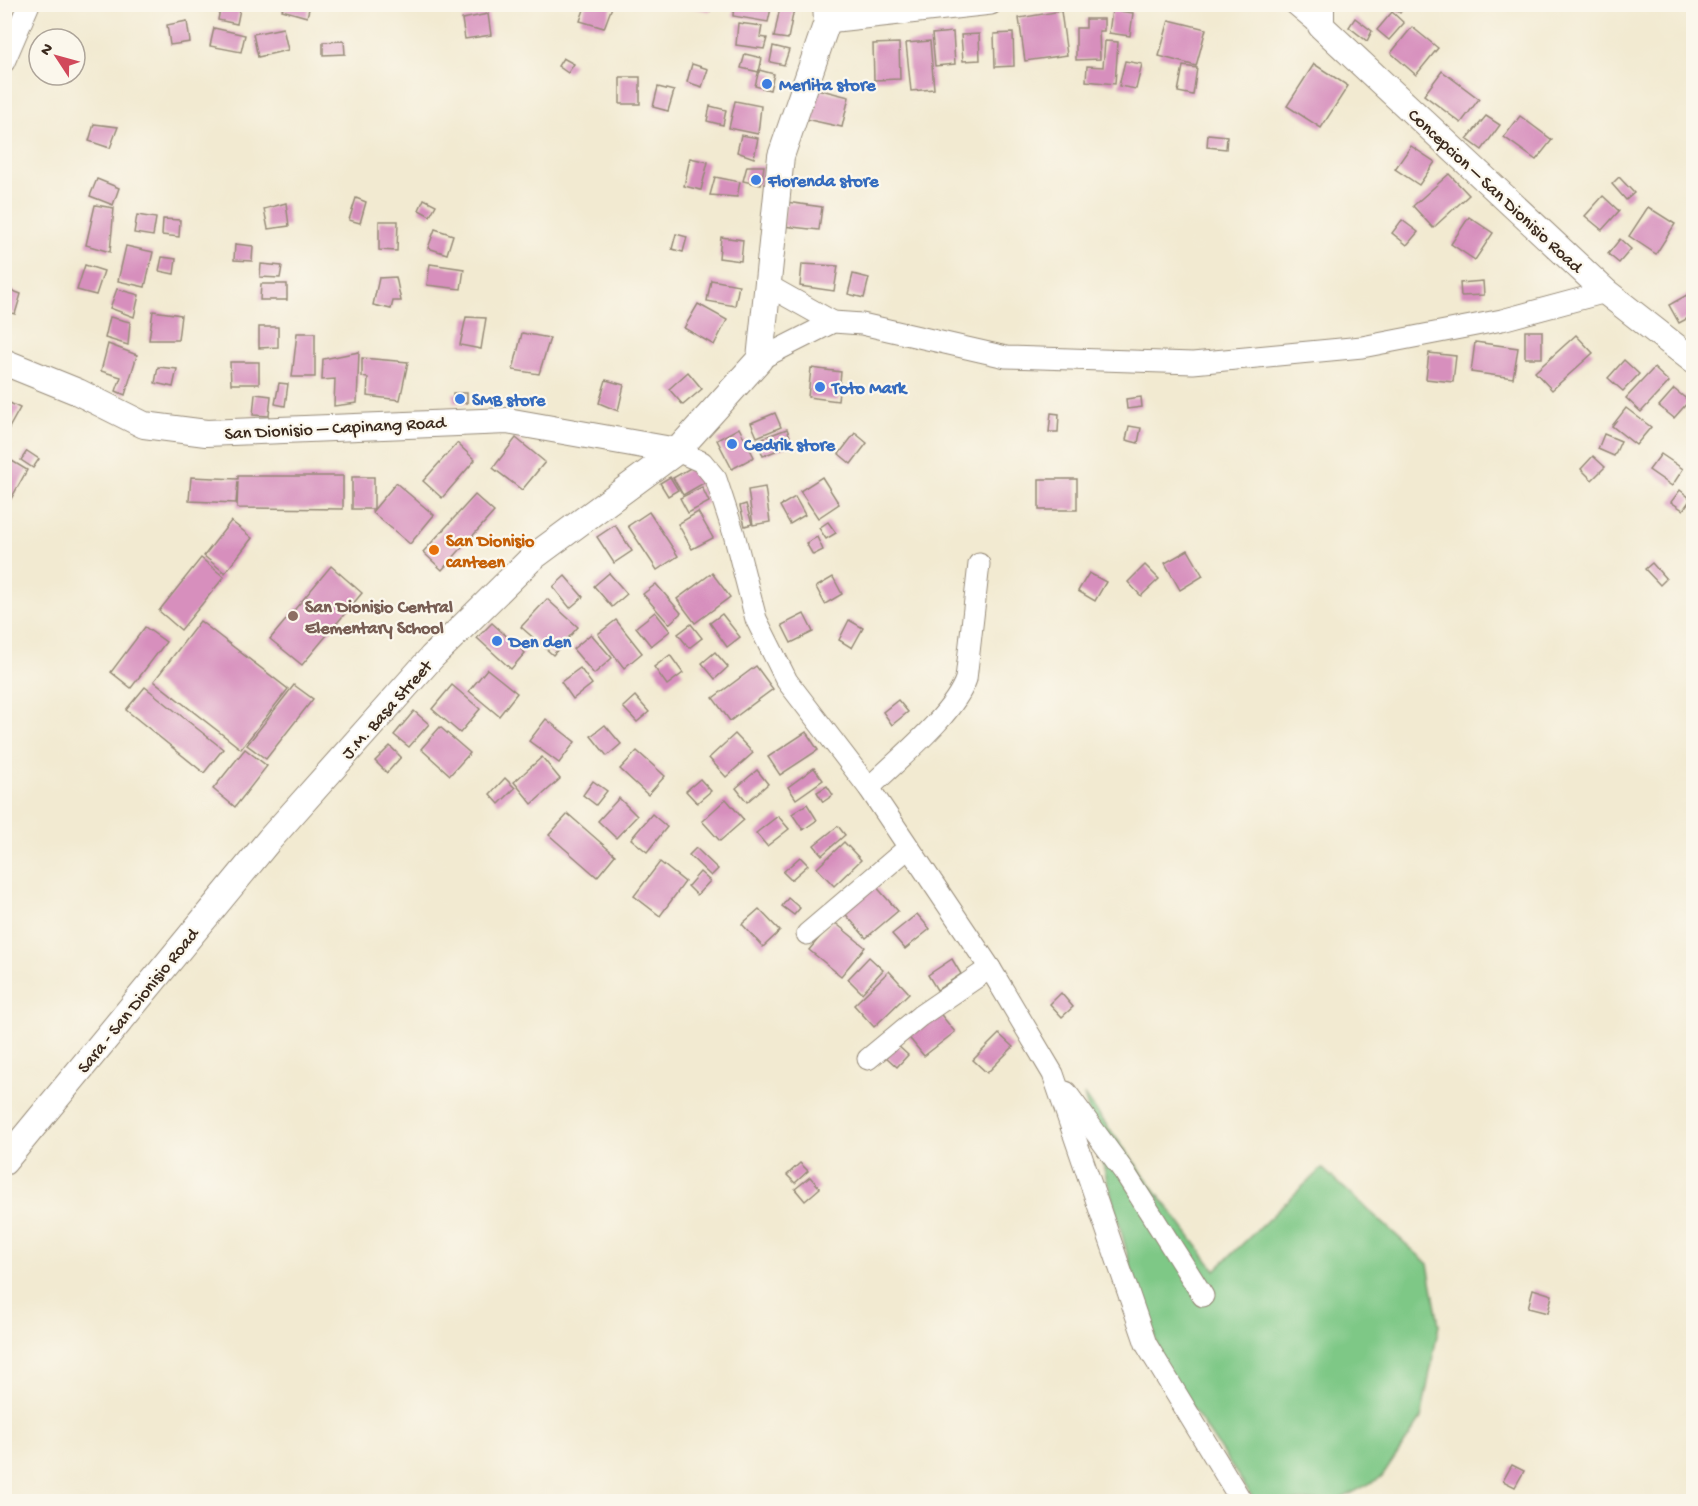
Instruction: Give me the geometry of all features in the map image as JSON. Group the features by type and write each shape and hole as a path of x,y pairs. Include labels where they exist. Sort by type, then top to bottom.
{"main road":[{"path":"677,452 760,359 781,156 827,13"},
{"name":"Concepcion – San Dionisio Road","path":"1321,15 1606,292 1694,361"},
{"name":"San Dionisio – Capinang Road","path":"4,362 78,392 144,425 206,433 507,421 677,452"},
{"name":"J.M. Basa Street","path":"270,839 432,657 532,558 677,452"},
{"name":"Sara - San Dionisio Road","path":"4,1162 270,839"}],"street":[{"path":"4,62 29,4"},
{"path":"827,13 991,4"},
{"path":"1295,4 1321,15"},
{"path":"767,285 833,322 862,324 1006,357 1193,363 1362,347 1502,320 1606,292"},
{"path":"760,359 833,322"},
{"path":"677,452 702,462 716,479 734,534 756,619 787,681 869,788 990,968 1053,1074 1125,1173 1203,1296"},
{"path":"869,788 961,693 966,679 979,564"},
{"path":"807,934 908,848"},
{"path":"868,1059 920,1016 990,968"},
{"path":"1053,1074 1146,1344 1242,1502"}],"green space":[{"path":"1084,1095 1215,1270 1322,1168 1428,1264 1439,1325 1421,1419 1382,1477 1337,1501 1255,1501 1164,1366 1130,1264"}],"building":[{"path":"221,4 241,4 237,24 218,20"},
{"path":"284,4 310,5 307,17 282,10"},
{"path":"586,4 612,7 604,28 580,21"},
{"path":"691,4 711,4 710,11 690,7"},
{"path":"734,4 772,4 768,22 733,16"},
{"path":"1387,4 1406,4 1400,13"},
{"path":"780,7 794,9 788,39 774,37"},
{"path":"1112,10 1133,13 1130,36 1109,33"},
{"path":"1061,11 1067,55 1025,61 1019,18"},
{"path":"1392,12 1404,23 1389,40 1377,30"},
{"path":"488,14 491,35 465,39 462,19"},
{"path":"1355,18 1372,31 1367,41 1349,27"},
{"path":"1086,19 1104,19 1104,31 1099,31 1100,59 1076,60 1076,28 1086,28"},
{"path":"1169,20 1206,29 1196,66 1159,56"},
{"path":"187,21 190,42 170,45 167,25"},
{"path":"738,23 762,26 760,37 767,38 764,49 736,45"},
{"path":"1412,27 1438,48 1416,75 1391,53"},
{"path":"214,28 245,35 241,52 210,46"},
{"path":"283,28 288,50 258,57 253,34"},
{"path":"953,32 955,64 935,66 932,34"},
{"path":"1013,33 1014,66 995,67 994,34"},
{"path":"979,34 980,60 963,61 961,35"},
{"path":"344,41 345,54 323,55 323,42"},
{"path":"930,41 934,89 911,91 906,43"},
{"path":"1105,41 1118,42 1115,84 1086,81 1087,66 1103,67"},
{"path":"899,43 900,79 874,80 873,44"},
{"path":"773,46 789,50 784,65 770,62"},
{"path":"745,54 762,58 759,72 741,68"},
{"path":"563,58 574,64 568,73 558,66"},
{"path":"1125,61 1142,64 1136,89 1119,86"},
{"path":"692,64 708,69 702,87 687,82"},
{"path":"1314,64 1348,86 1321,128 1287,106"},
{"path":"1183,66 1197,68 1193,95 1178,92"},
{"path":"759,70 774,74 770,90 755,86"},
{"path":"1442,71 1479,99 1461,123 1424,95"},
{"path":"620,77 640,77 640,104 620,104"},
{"path":"658,87 674,91 668,111 653,107"},
{"path":"813,88 849,97 842,127 805,119"},
{"path":"735,101 761,106 758,134 729,128"},
{"path":"710,106 726,110 723,125 707,121"},
{"path":"1486,116 1500,125 1482,150 1467,139"},
{"path":"1520,116 1552,140 1536,160 1504,137"},
{"path":"94,124 118,127 110,148 89,141"},
{"path":"1208,134 1227,136 1226,149 1207,147"},
{"path":"741,135 758,138 754,158 737,152"},
{"path":"1411,146 1435,162 1419,185 1395,169"},
{"path":"690,158 708,162 701,190 684,186"},
{"path":"747,166 764,166 761,185 743,181"},
{"path":"1449,174 1469,195 1433,228 1413,206"},
{"path":"715,177 740,182 737,197 710,195"},
{"path":"1619,177 1634,193 1626,200 1612,184"},
{"path":"97,179 119,188 113,205 90,196"},
{"path":"1603,196 1619,211 1602,230 1585,216"},
{"path":"356,198 366,202 360,223 349,220"},
{"path":"424,199 436,205 430,216 419,210"},
{"path":"786,202 822,207 819,230 783,226"},
{"path":"286,203 289,226 268,229 264,209"},
{"path":"95,205 114,208 110,252 86,245"},
{"path":"1648,207 1675,224 1656,254 1629,236"},
{"path":"137,215 156,218 153,236 134,233"},
{"path":"1469,217 1493,233 1475,260 1451,244"},
{"path":"163,219 180,220 179,237 162,235"},
{"path":"1402,220 1418,232 1407,245 1392,233"},
{"path":"379,221 398,221 397,251 379,250"},
{"path":"435,229 453,235 447,254 428,248"},
{"path":"676,234 687,237 683,252 672,249"},
{"path":"721,237 743,240 741,261 719,258"},
{"path":"1620,239 1631,249 1619,263 1608,254"},
{"path":"235,244 253,246 252,261 234,260"},
{"path":"126,246 153,252 145,287 118,281"},
{"path":"162,257 176,259 174,274 159,271"},
{"path":"261,264 282,266 280,278 260,277"},
{"path":"430,264 464,269 461,289 427,285"},
{"path":"802,264 838,266 834,291 800,286"},
{"path":"85,265 104,271 96,295 77,290"},
{"path":"853,274 869,278 864,298 848,294"},
{"path":"396,277 401,301 393,301 391,309 373,305 379,278"},
{"path":"711,280 739,285 735,306 707,301"},
{"path":"1483,281 1484,295 1461,296 1460,283"},
{"path":"261,284 287,284 287,300 260,300"},
{"path":"5,288 21,294 15,314 5,311"},
{"path":"117,289 139,295 134,317 110,308"},
{"path":"1694,291 1694,315 1679,323 1669,305"},
{"path":"698,304 727,320 714,345 684,328"},
{"path":"153,311 181,315 178,340 149,340"},
{"path":"110,317 130,322 128,345 105,338"},
{"path":"466,317 486,318 481,349 460,345"},
{"path":"259,327 278,327 278,347 259,348"},
{"path":"1525,331 1542,331 1542,358 1525,358"},
{"path":"297,333 315,333 315,377 292,377"},
{"path":"522,333 550,338 539,374 513,370"},
{"path":"1576,335 1593,353 1552,390 1535,372"},
{"path":"1475,342 1518,348 1513,378 1471,372"},
{"path":"108,344 137,355 125,395 116,391 121,377 101,371"},
{"path":"359,352 357,403 334,406 335,379 322,380 323,359"},
{"path":"1429,353 1456,356 1453,382 1426,379"},
{"path":"362,358 408,362 400,400 367,396 368,378 362,377"},
{"path":"1624,360 1639,374 1623,391 1608,378"},
{"path":"230,362 259,362 259,384 231,384"},
{"path":"158,367 177,369 173,387 155,383"},
{"path":"811,368 841,372 838,401 808,397"},
{"path":"1654,368 1669,382 1641,412 1626,398"},
{"path":"688,372 702,389 683,405 669,389"},
{"path":"606,380 624,385 618,411 599,403"},
{"path":"279,383 288,384 285,406 275,404"},
{"path":"1674,389 1689,401 1674,418 1659,406"},
{"path":"453,393 467,393 467,403 453,403"},
{"path":"255,394 271,396 269,416 253,415"},
{"path":"1141,397 1142,407 1127,409 1126,399"},
{"path":"4,400 20,408 4,437"},
{"path":"1626,408 1651,427 1636,445 1612,426"},
{"path":"775,413 781,427 757,437 751,423"},
{"path":"1051,413 1059,414 1058,432 1049,432"},
{"path":"1129,426 1141,428 1138,443 1126,440"},
{"path":"739,428 754,457 732,469 717,440"},
{"path":"787,429 793,444 763,456 757,440"},
{"path":"855,433 867,443 851,464 839,454"},
{"path":"1604,434 1621,441 1614,456 1598,449"},
{"path":"516,438 545,462 522,490 493,468"},
{"path":"457,443 475,460 442,498 423,481"},
{"path":"27,451 39,459 33,468 21,460"},
{"path":"1661,454 1683,469 1672,486 1649,470"},
{"path":"1593,456 1605,467 1592,480 1581,469"},
{"path":"12,461 27,470 7,506 4,505 4,475"},
{"path":"699,463 709,480 683,495 673,478"},
{"path":"238,476 343,476 343,509 237,508 238,481 236,503 189,501 191,477 238,479"},
{"path":"352,477 374,477 374,509 352,509"},
{"path":"670,477 678,490 668,496 660,483"},
{"path":"822,477 839,504 818,518 800,491"},
{"path":"1039,479 1077,479 1077,510 1039,510"},
{"path":"396,483 434,515 410,544 372,512"},
{"path":"702,487 709,502 688,513 680,498"},
{"path":"765,487 770,522 753,525 748,490"},
{"path":"1680,490 1691,499 1683,510 1671,502"},
{"path":"475,495 494,512 442,570 423,552"},
{"path":"795,497 805,515 790,524 780,506"},
{"path":"746,504 752,524 745,526 740,506"},
{"path":"649,512 678,556 657,570 628,526"},
{"path":"698,512 713,538 692,549 678,524"},
{"path":"231,521 252,538 225,573 204,556"},
{"path":"828,522 836,533 826,539 819,528"},
{"path":"615,525 632,551 614,563 597,537"},
{"path":"817,537 823,550 813,555 806,543"},
{"path":"1188,550 1203,576 1180,590 1165,563"},
{"path":"201,558 224,577 181,630 159,611"},
{"path":"1652,563 1666,579 1660,585 1645,569"},
{"path":"1145,565 1159,579 1141,596 1128,582"},
{"path":"331,566 362,593 302,665 270,639"},
{"path":"609,573 627,594 612,607 594,586"},
{"path":"712,573 730,597 695,623 677,599"},
{"path":"1089,573 1106,582 1095,601 1078,591"},
{"path":"565,576 583,597 570,608 553,587"},
{"path":"833,577 842,594 825,604 816,587"},
{"path":"656,584 681,613 669,624 643,594"},
{"path":"547,599 578,627 553,655 521,627"},
{"path":"655,612 670,631 651,646 636,627"},
{"path":"722,614 740,637 727,647 710,623"},
{"path":"804,614 813,632 791,643 782,625"},
{"path":"616,620 642,653 624,668 598,634"},
{"path":"849,620 863,628 852,648 839,640"},
{"path":"200,621 288,689 241,749 154,681"},
{"path":"492,623 525,653 511,669 477,638"},
{"path":"691,624 702,638 689,648 678,634"},
{"path":"145,627 166,642 131,688 111,672"},
{"path":"591,634 612,658 594,674 573,649"},
{"path":"715,652 728,667 715,679 702,663"},
{"path":"670,655 683,673 667,685 654,667"},
{"path":"756,666 773,689 730,721 713,698"},
{"path":"580,668 592,684 573,699 561,682"},
{"path":"487,669 517,693 499,716 469,691"},
{"path":"294,685 313,699 266,759 247,745"},
{"path":"452,685 480,709 460,733 432,709"},
{"path":"145,687 223,749 204,773 126,710"},
{"path":"635,696 649,712 637,722 623,707"},
{"path":"898,700 908,712 892,725 883,712"},
{"path":"414,711 429,724 409,747 394,735"},
{"path":"546,719 575,742 559,763 529,741"},
{"path":"605,725 621,744 607,756 591,736"},
{"path":"440,727 470,753 450,775 421,749"},
{"path":"806,732 818,750 780,775 768,757"},
{"path":"735,734 753,753 726,777 709,758"},
{"path":"390,746 401,757 387,773 375,761"},
{"path":"245,749 267,766 235,807 213,789"},
{"path":"637,751 665,776 648,795 620,769"},
{"path":"542,757 560,779 532,804 514,782"},
{"path":"814,768 823,780 796,799 788,787"},
{"path":"757,770 768,784 747,802 736,788"},
{"path":"505,778 515,788 499,804 490,794"},
{"path":"700,779 711,791 697,803 686,791"},
{"path":"593,781 607,791 596,805 583,795"},
{"path":"827,786 833,795 823,802 817,792"},
{"path":"619,798 637,816 616,838 598,821"},
{"path":"726,799 744,820 720,841 702,821"},
{"path":"807,804 817,820 803,830 792,814"},
{"path":"568,814 615,855 597,877 549,835"},
{"path":"652,814 667,827 647,852 631,839"},
{"path":"778,816 789,829 767,846 756,833"},
{"path":"838,826 845,835 822,855 814,845"},
{"path":"844,842 861,860 834,886 817,868"},
{"path":"696,848 718,869 711,876 689,855"},
{"path":"800,857 808,865 791,880 783,872"},
{"path":"660,862 685,882 660,916 634,896"},
{"path":"700,872 710,881 697,895 688,886"},
{"path":"873,883 898,911 866,938 842,910"},
{"path":"788,898 800,908 794,915 782,906"},
{"path":"759,909 780,931 763,947 742,924"},
{"path":"917,914 930,929 905,949 892,934"},
{"path":"833,921 865,947 841,976 809,950"},
{"path":"869,957 883,970 862,993 848,979"},
{"path":"952,959 961,974 937,990 928,975"},
{"path":"889,971 909,993 874,1027 854,1005"},
{"path":"1061,993 1073,1007 1062,1017 1050,1004"},
{"path":"938,1011 955,1032 924,1056 907,1035"},
{"path":"999,1034 1013,1047 987,1073 973,1060"},
{"path":"896,1044 908,1055 897,1067 885,1056"},
{"path":"800,1163 808,1171 795,1183 787,1175"},
{"path":"810,1177 820,1188 805,1201 795,1189"},
{"path":"1533,1289 1552,1295 1548,1313 1528,1308"},
{"path":"1512,1465 1524,1471 1515,1487 1503,1481"}],"place":[{"name":"Merlita store","path":"767,84"},
{"name":"Florenda store","path":"756,180"},
{"name":"Toto Mark","path":"820,387"},
{"name":"SMB store","path":"460,399"},
{"name":"Cedrik store","path":"732,444"},
{"name":"San Dionisio canteen","path":"434,550"},
{"name":"San Dionisio Central Elementary School","path":"293,616"},
{"name":"Den den","path":"497,641"}]}
